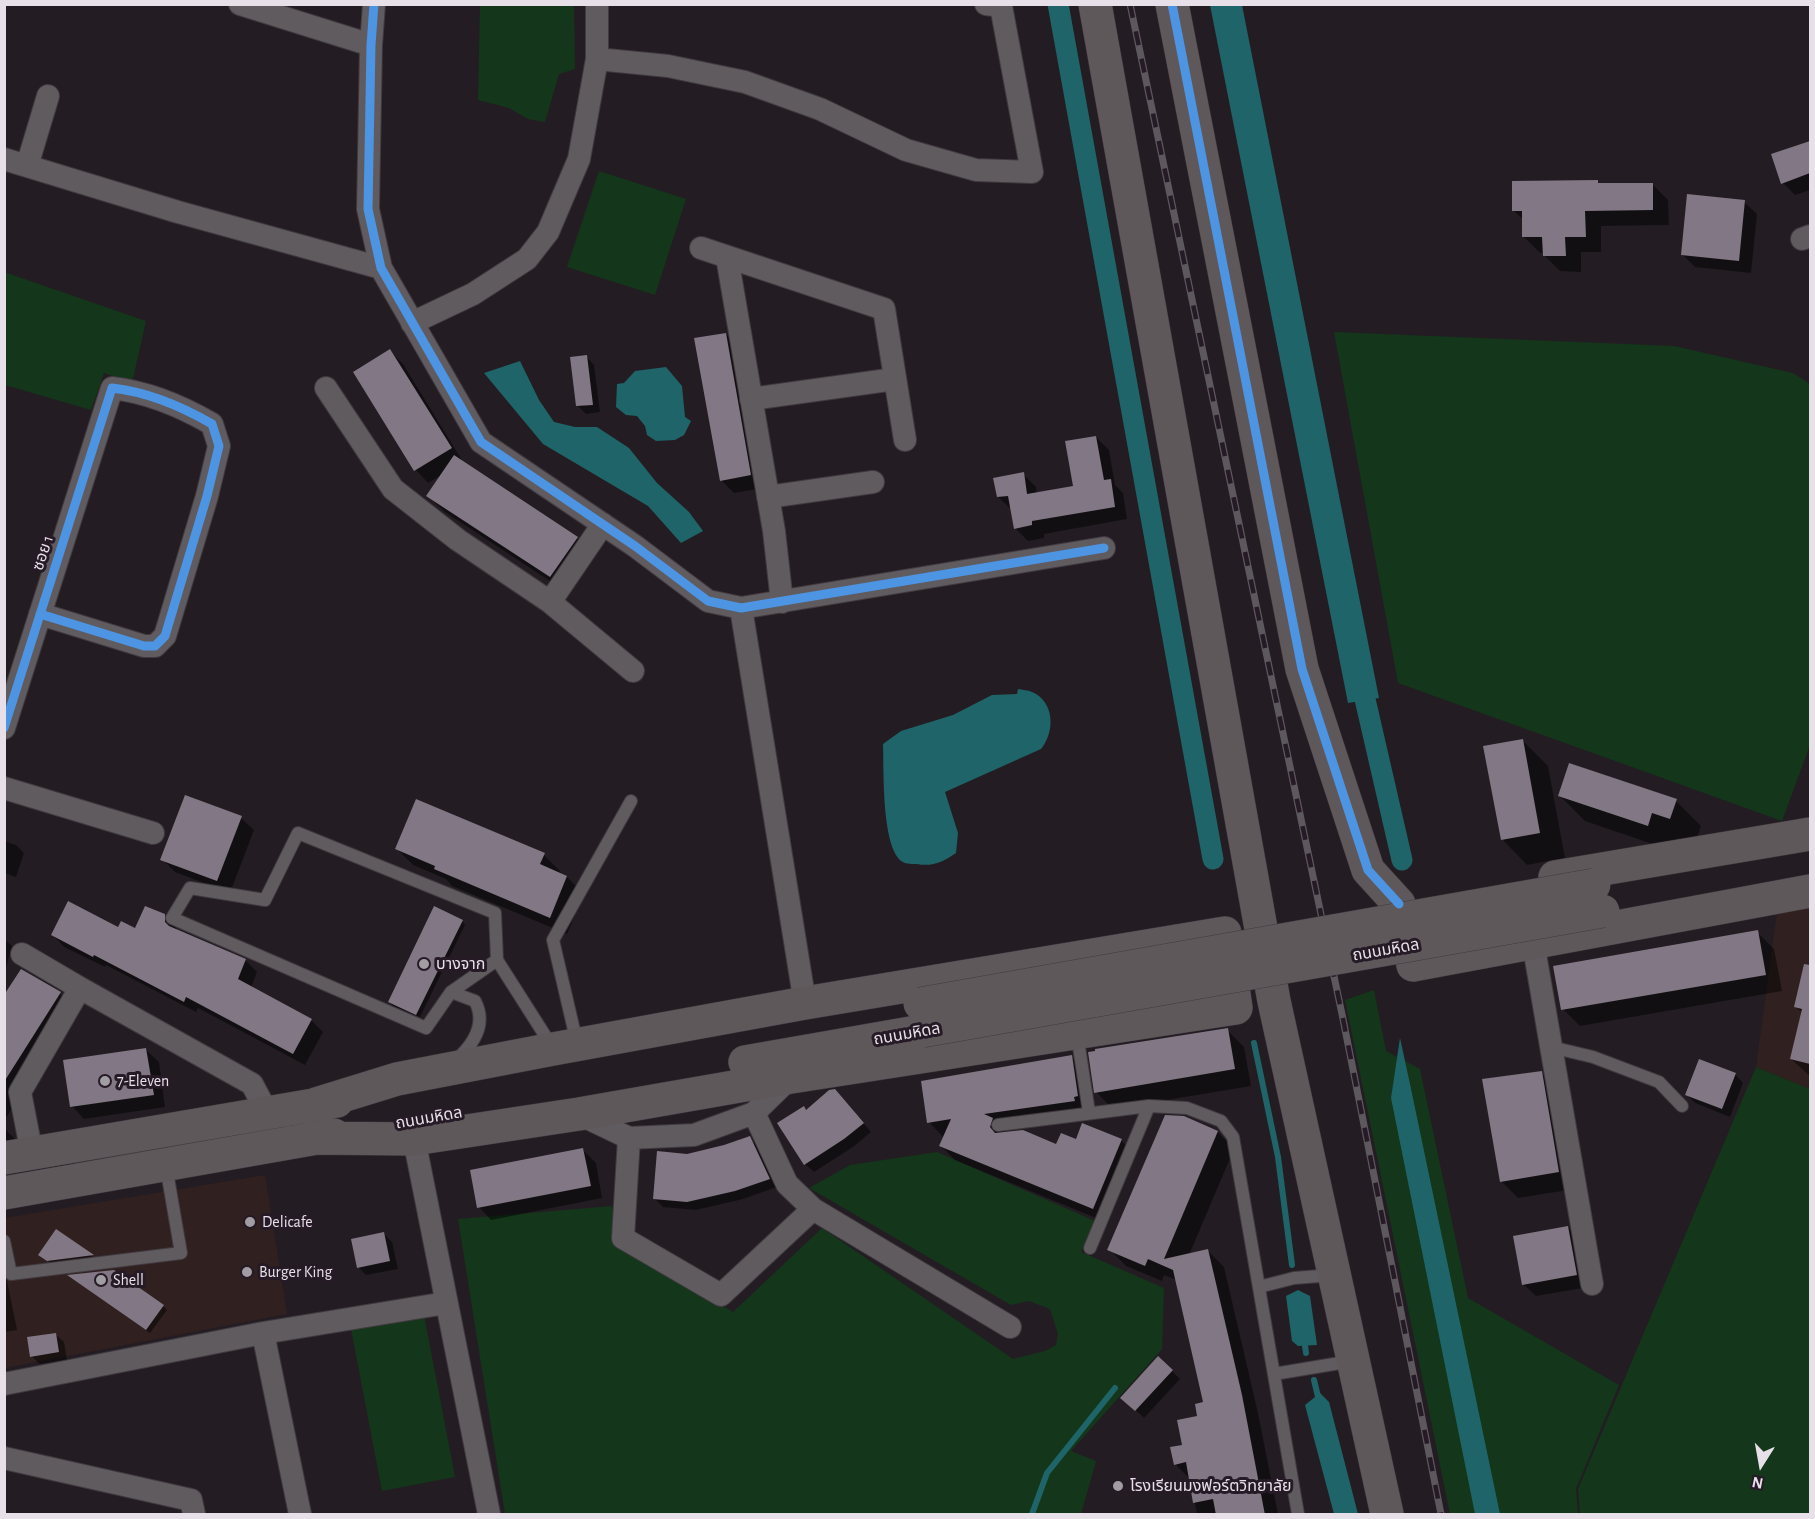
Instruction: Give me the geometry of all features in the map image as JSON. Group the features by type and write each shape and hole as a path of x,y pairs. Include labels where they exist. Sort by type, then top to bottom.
{"main road":[{"path":"1095,4 1274,1001 1387,1515"},
{"path":"1172,4 1302,669 1368,870 1387,906 1413,966 1810,891"},
{"path":"1387,906 1810,834"},
{"name":"ถนนมหิดล","path":"4,1193 312,1138 921,1017 1598,898 1810,847"},
{"name":"ถนนมหิดล","path":"1598,898 1810,878"},
{"path":"316,1104 397,1079 447,1069 805,1003 1225,933 1261,925"},
{"path":"1225,933 1236,1008"},
{"path":"312,1138 414,1139 1274,1001"},
{"name":"ถนนมหิดล","path":"18,1156 316,1104 921,1017"}],"street":[{"path":"240,4 371,45"},
{"path":"374,4 368,209 381,268 481,442 603,524 708,601 741,608 1104,549"},
{"path":"412,323 473,294 527,259 548,232 579,159 597,59 597,4"},
{"path":"597,59 668,66 745,82 820,109 906,150 976,170 1032,172 1001,6 986,4"},
{"path":"27,166 48,96"},
{"path":"4,159 177,212 381,268"},
{"path":"701,248 884,309 905,440"},
{"path":"727,257 774,531 782,602"},
{"path":"751,399 896,379"},
{"name":"ซอย 1","path":"4,728 40,614 112,388 132,390 183,408 212,424 219,446 207,496 165,636 155,646 144,646 40,614"},
{"path":"326,388 393,489 458,540 550,602 633,671"},
{"path":"768,497 873,482"},
{"path":"550,602 603,524"},
{"path":"741,608 805,1003"},
{"path":"4,788 153,833"},
{"path":"1533,942 1592,1284"},
{"path":"22,954 252,1084 268,1114"},
{"path":"18,1156 20,1092 80,988"},
{"path":"579,1114 629,1138 694,1135 754,1113 791,1077"},
{"path":"754,1113 787,1184 813,1209 1010,1327"},
{"path":"629,1138 623,1238 721,1295 813,1209"},
{"path":"414,1139 489,1515"},
{"path":"4,1384 262,1333 446,1303"},
{"path":"262,1333 300,1515"},
{"path":"4,1458 191,1500 194,1515"}],"lane":[{"path":"565,1047 553,940 631,801"},
{"path":"497,960 451,992 426,1028 172,918 190,888 265,900 298,833 495,913 497,960 565,1047"},
{"path":"447,1069 468,1049 478,1032 480,1012 475,1001 451,992"},
{"path":"1077,1033 1089,1113"},
{"path":"1551,1047 1593,1058 1659,1082 1682,1106"},
{"path":"1090,1248 1149,1106"},
{"path":"998,1125 1149,1106 1187,1108 1221,1121 1233,1137 1298,1515"},
{"path":"4,1241 11,1274 181,1253 166,1164"},
{"path":"1259,1287 1294,1278 1334,1275"},
{"path":"1274,1374 1353,1361"}],"shaded area":[{"path":"1810,907 1810,1089 1756,1067 1777,912"},
{"path":"265,1175 287,1314 5,1368 5,1218"}],"green space":[{"path":"480,5 574,5 575,69 559,74 545,122 528,119 509,108 478,100"},
{"path":"599,171 686,199 655,295 567,267"},
{"path":"4,272 146,321 132,383 104,373 91,410 5,385"},
{"path":"1334,332 1674,346 1793,373 1810,384 1810,745 1782,821 1398,683"},
{"path":"1374,990 1386,1051 1420,1069 1468,1298 1619,1385 1576,1489 1578,1514 1450,1514 1345,1000"},
{"path":"1756,1067 1810,1089 1810,1514 1580,1514 1578,1489"},
{"path":"937,1152 1095,1221 1081,1252 1164,1288 1162,1349 1071,1451 1096,1461 1081,1514 505,1514 458,1219 612,1206 618,1243 733,1312 822,1228 1013,1359 1045,1351 1056,1345 1058,1334 1050,1309 1029,1301 1011,1305 809,1188 850,1165"},
{"path":"424,1315 455,1477 382,1491 351,1329"}],"water":[{"path":"1210,5 1242,5 1379,698 1348,703"},
{"path":"520,361 539,400 554,422 575,427 597,427 629,448 657,483 689,512 703,531 681,543 648,506 543,444 484,373"},
{"path":"666,367 682,386 685,417 691,421 684,435 675,440 656,441 647,435 645,426 637,416 626,415 616,407 617,384 624,383 635,371"},
{"path":"1018,689 1030,691 1040,697 1049,710 1050,726 1046,742 1041,749 945,792 958,833 956,853 933,864 903,862 896,854 887,825 883,744 901,731 953,715 992,695 1017,694"},
{"path":"1400,1038 1500,1514 1475,1514 1391,1098"},
{"path":"1298,1290 1310,1296 1317,1345 1298,1346 1292,1341 1286,1296"},
{"path":"1320,1393 1329,1402 1358,1514 1334,1514 1305,1405"}],"building":[{"path":"1810,141 1810,173 1781,184 1771,154"},
{"path":"1598,180 1598,183 1653,183 1653,210 1585,211 1586,237 1565,237 1566,256 1543,256 1542,237 1522,237 1522,211 1512,211 1512,181"},
{"path":"1687,194 1745,200 1739,261 1681,255"},
{"path":"726,333 751,475 720,481 694,338"},
{"path":"390,349 452,448 414,471 353,372"},
{"path":"587,355 593,405 576,406 570,357"},
{"path":"1096,436 1104,480 1111,479 1115,507 1032,521 1032,525 1014,529 1008,496 997,497 993,478 1024,472 1027,494 1073,486 1065,441"},
{"path":"454,455 578,537 550,577 426,496"},
{"path":"1523,739 1540,833 1501,840 1483,746"},
{"path":"1569,763 1677,799 1670,819 1652,813 1648,826 1558,796"},
{"path":"185,795 242,816 217,881 160,860"},
{"path":"416,799 545,853 540,864 567,876 550,918 434,869 435,866 395,849"},
{"path":"68,901 118,927 121,921 135,928 145,906 165,914 165,922 169,926 246,959 238,979 312,1019 293,1054 186,997 184,1002 51,935"},
{"name":"บางจาก","path":"434,906 463,920 416,1015 388,1002"},
{"path":"1758,930 1766,975 1561,1010 1553,966"},
{"path":"1804,964 1810,965 1810,1064 1790,1059 1802,1009 1794,1007"},
{"path":"21,969 61,992 4,1082 4,995"},
{"path":"1228,1028 1235,1069 1094,1093 1088,1052"},
{"path":"146,1048 154,1095 70,1107 63,1060"},
{"path":"1072,1055 1078,1096 1074,1097 1075,1101 984,1114 993,1118 990,1127 995,1133 1023,1130 1056,1144 1061,1133 1076,1139 1082,1123 1122,1139 1093,1209 939,1146 951,1119 927,1123 921,1081"},
{"path":"1699,1059 1736,1073 1722,1109 1685,1095"},
{"path":"1542,1071 1559,1172 1500,1182 1482,1079"},
{"path":"835,1089 864,1123 804,1165 777,1123 804,1106 806,1110 829,1090"},
{"path":"1165,1115 1184,1116 1218,1131 1164,1259 1208,1249 1242,1395 1265,1515 1216,1515 1213,1499 1193,1503 1186,1462 1174,1465 1170,1447 1182,1445 1177,1420 1197,1416 1195,1404 1203,1402 1173,1270 1148,1259 1145,1266 1107,1250"},
{"path":"750,1136 770,1179 735,1191 687,1202 653,1199 657,1151 687,1154"},
{"path":"583,1148 591,1186 477,1208 470,1170"},
{"path":"1568,1226 1577,1275 1522,1285 1513,1236"},
{"path":"56,1229 94,1255 47,1261 38,1255"},
{"path":"384,1232 390,1261 357,1268 351,1239"},
{"path":"114,1270 164,1305 146,1330 67,1275"},
{"path":"56,1333 59,1352 30,1357 27,1337"},
{"path":"1158,1356 1173,1370 1135,1411 1120,1398"}],"waterway":[{"path":"1058,4 1213,859"},
{"path":"1359,673 1402,860"},
{"path":"1254,1043 1278,1157 1292,1265"},
{"path":"1304,1338 1306,1353"},
{"path":"1314,1380 1319,1401"},
{"path":"1032,1514 1047,1473 1115,1388"}],"railway":[{"path":"1130,4 1343,1019 1441,1514"}],"cycle path":[{"path":"374,4 368,209 381,268 481,442 635,546 708,601 741,608 1104,548"},
{"path":"1172,4 1302,669 1368,870 1399,904"},
{"path":"4,728 112,388 164,401 212,424 219,446 207,496 165,636 155,646 144,646 40,614"}],"place":[{"name":"บางจาก","path":"424,964"},
{"name":"7-Eleven","path":"105,1081"},
{"name":"Delicafe","path":"250,1222"},
{"name":"Burger King","path":"247,1272"},
{"name":"Shell","path":"101,1280"},
{"name":"โรงเรียนมงฟอร์ตวิทยาลัย","path":"1118,1486"}]}
